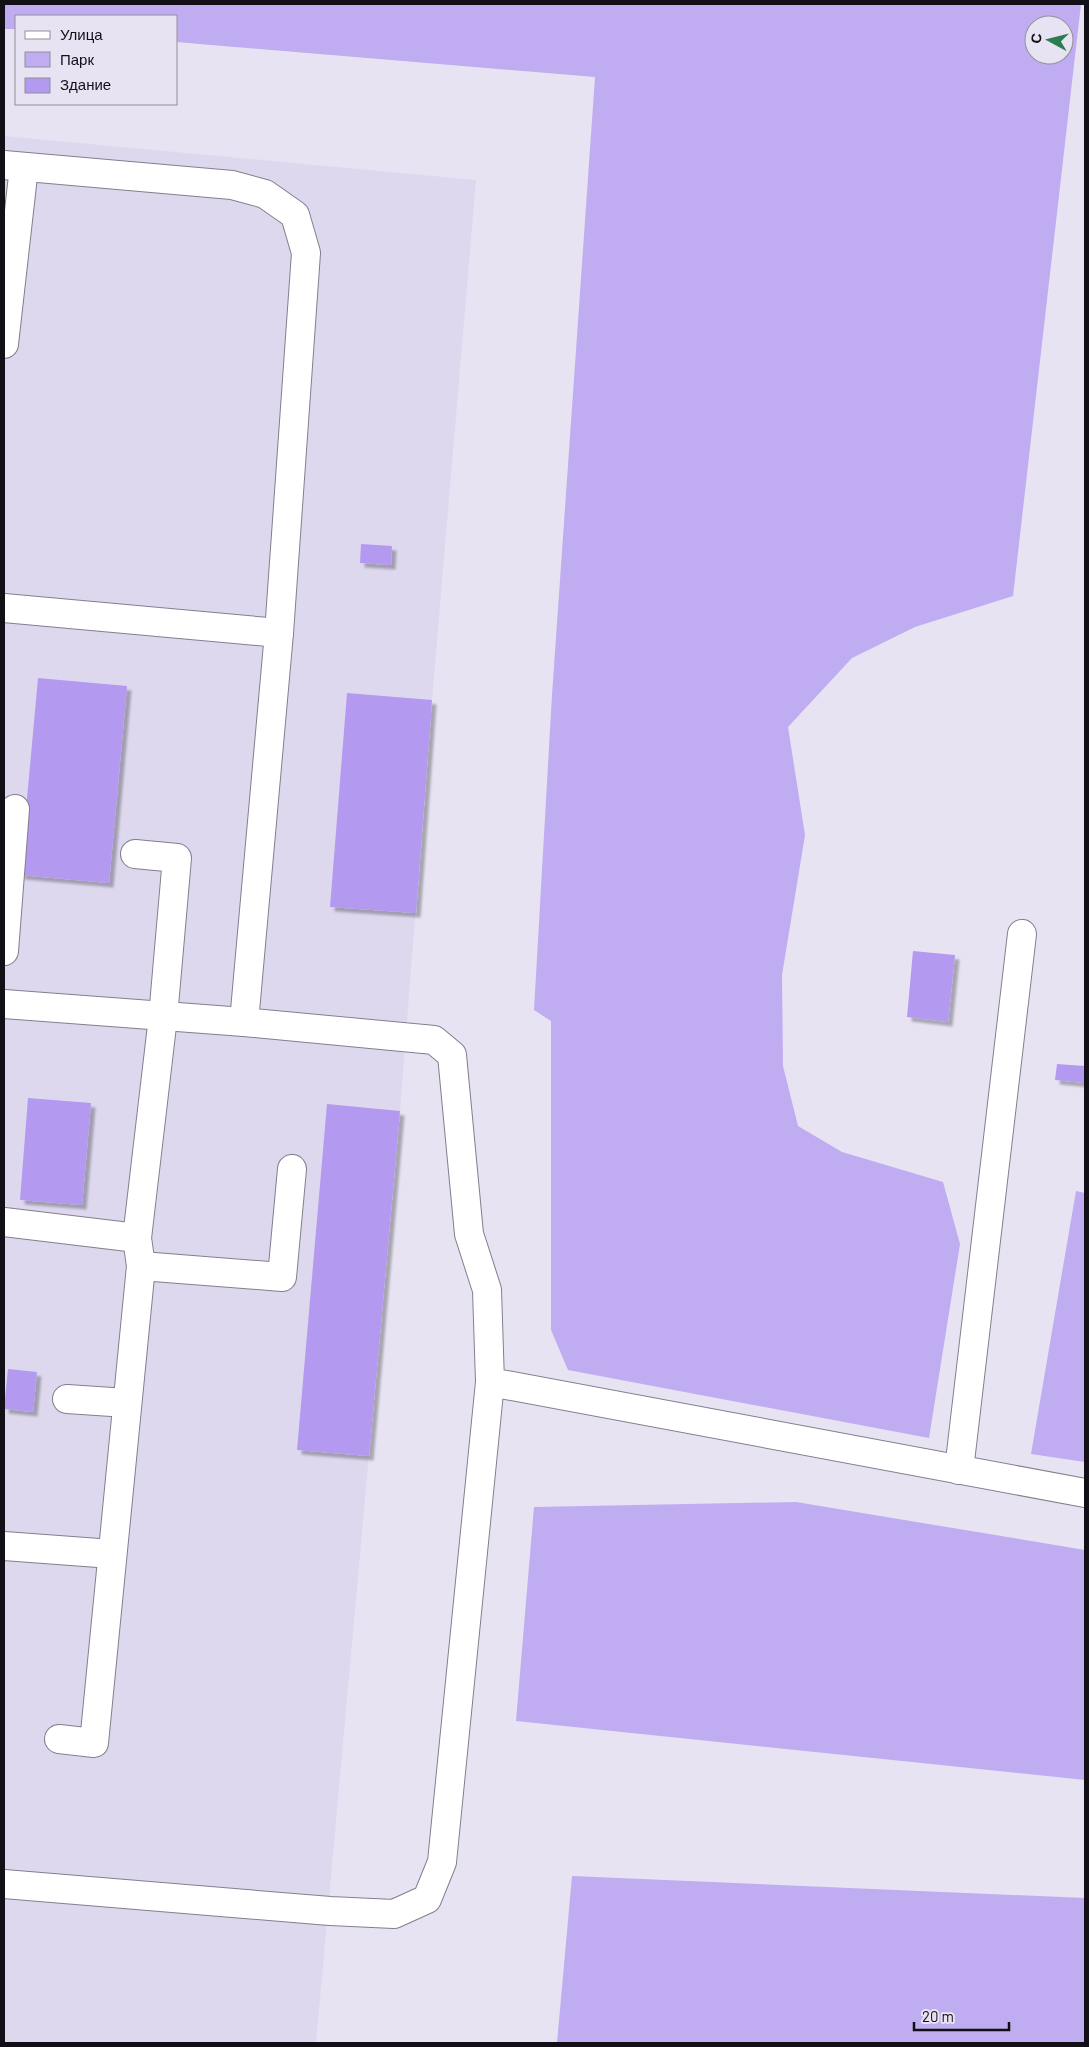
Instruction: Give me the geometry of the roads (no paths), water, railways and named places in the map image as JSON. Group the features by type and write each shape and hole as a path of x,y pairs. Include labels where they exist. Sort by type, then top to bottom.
{"street":[{"path":"4,344 14,166 232,185 265,194 294,215 306,253 279,633 244,1022"},
{"path":"4,608 279,633"},
{"path":"4,951 15,809"},
{"path":"58,1739 94,1743 141,1266 136,1238 162,1017 177,858 135,854"},
{"path":"959,1470 1022,934"},
{"path":"4,1004 244,1022 434,1040 452,1055 469,1234 486,1290 490,1382 442,1862 427,1899 394,1914 330,1911 4,1884"},
{"path":"141,1266 282,1277 292,1169"},
{"path":"4,1222 136,1238"},
{"path":"490,1382 1085,1493"},
{"path":"67,1398 127,1403"},
{"path":"4,1546 112,1554"}]}
